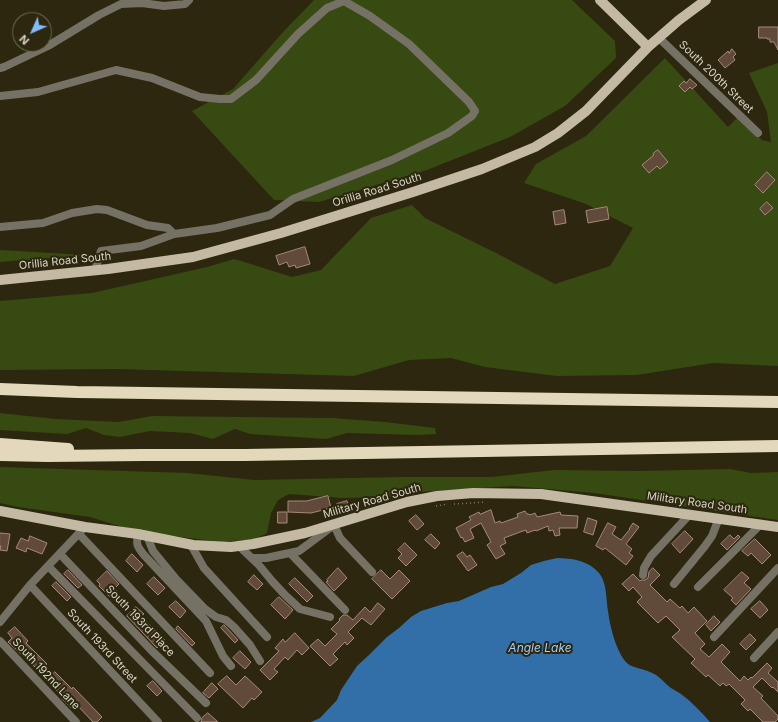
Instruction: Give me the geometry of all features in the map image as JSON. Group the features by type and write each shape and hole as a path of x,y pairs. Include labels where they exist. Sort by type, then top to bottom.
{"highway":[{"path":"0,386 32,390"},
{"path":"0,389 77,392 778,402"},
{"path":"0,444 143,455"},
{"path":"0,455 261,455 778,446"}],"main road":[{"path":"600,0 648,47"},
{"name":"Orillia Road South","path":"0,280 95,270 200,255 281,233 482,169 535,147 558,133 586,111 648,47 679,20 706,0"},
{"name":"Military Road South","path":"0,511 82,531 143,535 191,544 231,547 279,539 334,525 407,502 437,496 473,493 540,494 778,527"}],"street":[{"path":"0,68 48,46 99,15 121,4 142,3 164,6 185,4 189,0"},
{"path":"0,96 38,92 116,70 152,78 200,97 231,99 256,80 298,34 326,8 344,1 370,16 409,44 469,102 475,111 472,116 448,133 392,160 293,199 270,215 217,228 174,234 141,246 101,250 95,270"},
{"name":"South 200th Street","path":"659,38 758,132"},
{"path":"0,227 43,223 72,213 97,209 107,210 147,225 168,228 174,234"},
{"path":"643,575 644,568 651,556 690,514"},
{"path":"674,584 712,536 719,518"},
{"path":"698,587 761,524"},
{"path":"252,558 266,558 299,551 334,525 340,538 372,572"},
{"path":"0,622 30,585 82,531 210,673"},
{"path":"231,666 222,656 206,621 138,547 137,542 143,535 153,551 176,579 205,609 216,617 226,620 234,627 250,645 260,661"},
{"path":"191,544 204,568 267,637"},
{"path":"239,546 300,609 330,617"},
{"path":"290,553 345,610"},
{"name":"South 193rd Place","path":"60,554 151,650 206,703"},
{"path":"48,566 197,718"},
{"path":"714,637 778,568"},
{"name":"South 193rd Street","path":"30,585 158,722"},
{"path":"754,658 778,632"},
{"name":"South 192nd Lane","path":"0,642 76,722"}],"path":[{"path":"454,504 487,502"},
{"path":"435,506 448,504"}],"green space":[{"path":"314,0 572,0 615,41 616,58 565,106 510,137 427,170 319,202 274,200 192,111 233,89 282,33"},
{"path":"665,58 728,127 738,117 762,140 771,142 767,112 749,73 778,63 778,366 713,363 637,375 557,376 485,367 451,358 409,360 354,376 117,369 0,370 0,301 92,293 207,267 234,259 292,277 321,270 371,218 412,205 425,218 555,284 610,266 633,228 586,204 524,183 536,164 586,136"},
{"path":"0,250 87,255 0,262"},
{"path":"0,413 56,419 119,422 152,416 333,418 435,428 436,434 418,435 347,433 326,439 250,434 235,429 213,439 190,433 150,431 120,437 104,435 86,428 67,434 0,430"},
{"path":"0,467 188,473 254,480 492,477 554,470 639,471 730,469 751,473 778,472 778,520 594,493 513,486 418,492 389,497 342,498 289,494 278,500 271,513 267,533 255,539 222,542 173,536 122,527 90,517 0,503"}],"water":[{"name":"Angle Lake","path":"557,558 585,563 595,569 602,577 605,586 613,634 624,660 634,667 655,674 671,688 689,700 710,722 311,722 320,718 337,700 341,690 357,666 387,637 411,617 421,611 459,601 491,587 503,584 531,565"}],"building":[{"path":"759,27 778,27 778,50 774,42 770,42 770,39 759,38"},
{"path":"732,49 736,54 733,57 735,60 725,68 718,60 728,51 729,53"},
{"path":"690,79 697,85 692,89 690,87 685,92 679,86 684,81 686,83"},
{"path":"658,150 668,162 660,169 657,166 649,173 642,165"},
{"path":"767,172 775,180 763,193 755,185"},
{"path":"767,202 773,208 765,215 760,209"},
{"path":"607,207 609,219 588,223 586,211"},
{"path":"564,210 566,223 555,225 553,212"},
{"path":"305,247 310,264 296,268 295,265 289,267 287,262 279,265 276,256"},
{"path":"328,496 331,508 311,513 288,512 288,501 306,501"},
{"path":"347,501 349,509 340,512 337,504"},
{"path":"491,510 495,523 500,521 501,523 518,517 517,514 525,511 530,515 535,513 537,517 560,512 561,515 578,516 577,528 559,528 560,535 555,536 553,530 549,531 548,526 527,533 526,530 504,538 506,543 500,546 505,554 496,559 487,545 491,542 481,523 470,529 474,538 465,542 462,537 461,538 456,528 471,520 469,517 479,512 480,514"},
{"path":"278,512 287,512 287,523 278,523"},
{"path":"416,515 424,524 417,530 409,521"},
{"path":"588,518 597,521 593,535 584,532"},
{"path":"608,523 616,527 612,534 621,540 633,523 639,527 626,544 632,549 629,553 633,556 626,565 605,548 603,550 596,546"},
{"path":"685,531 693,539 680,553 672,544"},
{"path":"0,533 10,534 7,551 0,550"},
{"path":"431,534 440,543 435,549 425,540"},
{"path":"730,535 734,539 738,535 740,537 727,550 721,544"},
{"path":"30,536 47,543 42,554 27,548 26,552 16,548 21,538 28,541"},
{"path":"755,539 771,555 762,564 751,553 748,556 742,551"},
{"path":"405,543 417,555 406,566 398,558 402,554 398,550"},
{"path":"463,552 467,557 470,555 477,565 468,571 457,556"},
{"path":"132,554 143,565 137,572 126,561"},
{"path":"338,568 347,578 334,591 326,582"},
{"path":"653,568 660,575 650,585 667,602 670,599 680,608 682,606 688,613 694,607 707,621 695,633 705,644 700,649 709,657 722,644 730,652 721,662 740,681 744,676 748,680 751,677 752,678 767,663 772,668 768,673 778,682 778,692 762,678 753,687 763,696 761,698 778,716 778,719 775,722 763,722 750,709 748,711 741,704 745,700 729,684 726,686 723,683 720,686 708,675 706,677 691,663 695,659 672,637 680,630 666,616 658,623 637,602 642,597 633,587 629,591 622,584 633,574 640,581 645,580 648,578 649,572"},
{"path":"68,570 82,585 78,588 64,574"},
{"path":"381,570 390,579 399,570 410,581 392,599 372,579"},
{"path":"107,571 119,584 114,589 117,591 110,597 99,586 100,584 97,581"},
{"path":"742,572 749,578 744,583 751,589 736,605 731,600 733,598 724,590"},
{"path":"254,575 263,584 257,590 248,582"},
{"path":"154,577 165,588 158,595 147,584"},
{"path":"295,578 313,596 307,602 289,584"},
{"path":"56,582 71,597 67,601 52,586"},
{"path":"279,597 293,610 285,619 271,605"},
{"path":"176,601 186,611 180,618 169,607"},
{"path":"760,601 768,610 760,618 751,609"},
{"path":"378,603 385,609 371,625 362,618 348,632 354,638 347,645 345,642 333,654 338,659 330,666 310,646 318,639 325,646 337,634 331,629 343,615 347,615 353,620 365,607 370,612"},
{"path":"136,607 144,614 141,616 165,640 157,648 127,616"},
{"path":"714,616 720,622 711,631 706,625"},
{"path":"224,625 238,640 235,643 221,628"},
{"path":"178,626 195,643 192,646 176,629"},
{"path":"15,627 28,641 26,643 47,664 41,670 37,667 36,668 8,642 12,638 8,633"},
{"path":"295,633 309,648 302,655 297,650 288,660 285,657 274,669 278,672 270,680 260,670 279,651 275,648 283,639 285,642"},
{"path":"750,634 756,640 746,650 740,644"},
{"path":"240,651 251,662 245,669 233,658"},
{"path":"55,672 72,689 73,687 102,717 97,722 93,722 75,703 71,708 62,699 63,697 46,680"},
{"path":"227,676 236,685 245,676 262,692 254,700 252,698 243,708 218,684"},
{"path":"153,681 162,691 157,696 147,686"},
{"path":"212,683 218,689 209,698 203,693"},
{"path":"208,713 218,722 201,722 202,718"}]}
